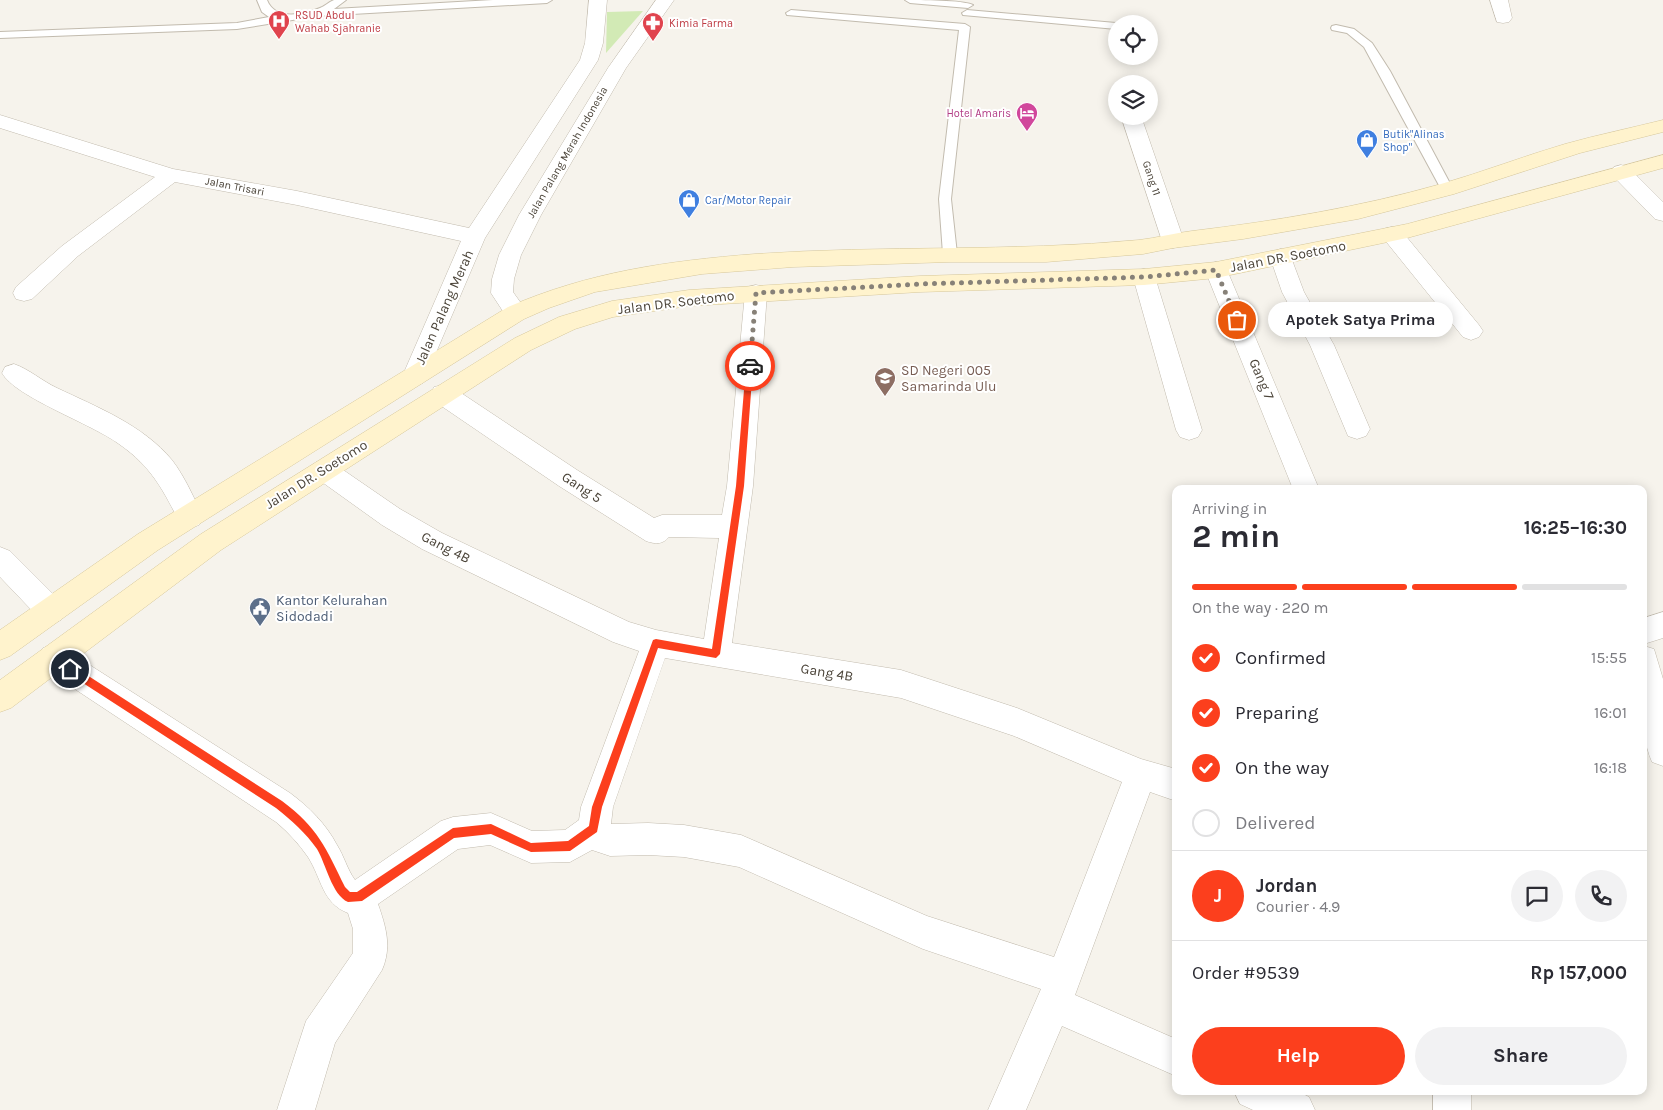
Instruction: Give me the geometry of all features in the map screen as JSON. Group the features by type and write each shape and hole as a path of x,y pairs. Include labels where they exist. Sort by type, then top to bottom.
{"street":[{"name":"Jalan Palang Merah Indonesia","path":"474,237 553,117 592,53 598,0"},
{"name":"Jalan Palang Merah Indonesia","path":"516,313 502,292 503,279 510,255 530,215 617,68 665,0"},
{"path":"1498,0 1503,18"},
{"path":"553,117 585,122"},
{"name":"Jalan Trisari","path":"0,121 107,156 171,174 297,198 474,237"},
{"name":"Gang 11","path":"1134,125 1173,241"},
{"path":"0,647 148,542 516,313 541,302 591,285 616,279 702,266 793,259 950,254 1046,254 1143,247 1358,212 1447,189 1574,148 1663,126"},
{"name":"Jalan DR. Soetomo","path":"0,698 211,542 523,344 567,323 639,304 756,293 920,284 1144,277 1216,270 1392,234 1663,161"},
{"path":"1621,172 1663,214"},
{"path":"24,293 70,250 171,174"},
{"path":"1392,234 1471,331"},
{"name":"Jalan Palang Merah","path":"414,377 474,237"},
{"path":"1046,254 1051,281"},
{"path":"1281,257 1293,292 1322,345 1357,429"},
{"name":"Gang 7","path":"1216,270 1304,485"},
{"path":"1144,277 1189,430"},
{"path":"716,654 740,486 756,293"},
{"path":"14,373 45,394 119,430 141,447 168,474 190,517"},
{"name":"Gang 5","path":"443,394 568,478 656,533 662,526 734,526"},
{"name":"Gang 4B","path":"324,470 370,503 432,541 623,633 656,643 901,684 1017,723 1141,774 1172,784"},
{"path":"0,559 40,618 53,658 279,804 298,819 320,846 344,895 351,898 359,897 453,833 491,829 531,847 570,846 594,829 597,807 656,643"},
{"path":"1647,629 1663,625"},
{"path":"1647,674 1663,751"},
{"path":"1007,1110 1059,991 1141,774"},
{"path":"594,829 599,835 607,839 701,842 732,849 923,932 958,945 1059,991 1172,1056"},
{"path":"296,1110 319,1034 370,958 370,929 359,897"},
{"path":"1262,1095 1293,1109"},
{"path":"1452,1095 1452,1110"}],"lane":[{"path":"262,0 262,5 266,10 283,17"},
{"path":"319,13 341,0"},
{"path":"0,35 237,26 283,17 319,13 479,2 547,0"},
{"path":"910,0 1108,25"},
{"path":"950,254 945,199 968,6"},
{"path":"791,13 965,27"},
{"path":"1336,28 1350,31 1368,45 1384,71 1447,189"}],"green space":[{"path":"643,11 606,53 607,12"}],"way so far":[{"path":"750,366 756,293 920,284 1144,277 1216,270 1237,320"}],"place":[{"name":"RSUD Abdul Wahab Sjahranie","path":"279,40"},
{"name":"Kimia Farma","path":"653,42"},
{"name":"Hotel Amaris","path":"1027,132"},
{"name":"Butik\"Alinas Shop\"","path":"1367,159"},
{"name":"Car/Motor Repair","path":"689,219"},
{"name":"Apotek Satya Prima","path":"1237,320"},
{"name":"SD Negeri 005 Samarinda Ulu","path":"885,397"},
{"name":"Kantor Kelurahan Sidodadi","path":"260,627"}],"route":[{"path":"70,669 279,804 298,819 320,846 344,895 348,897 359,897 453,833 491,829 531,847 570,846 594,829 597,807 656,643 716,654 740,486 750,366"}]}
